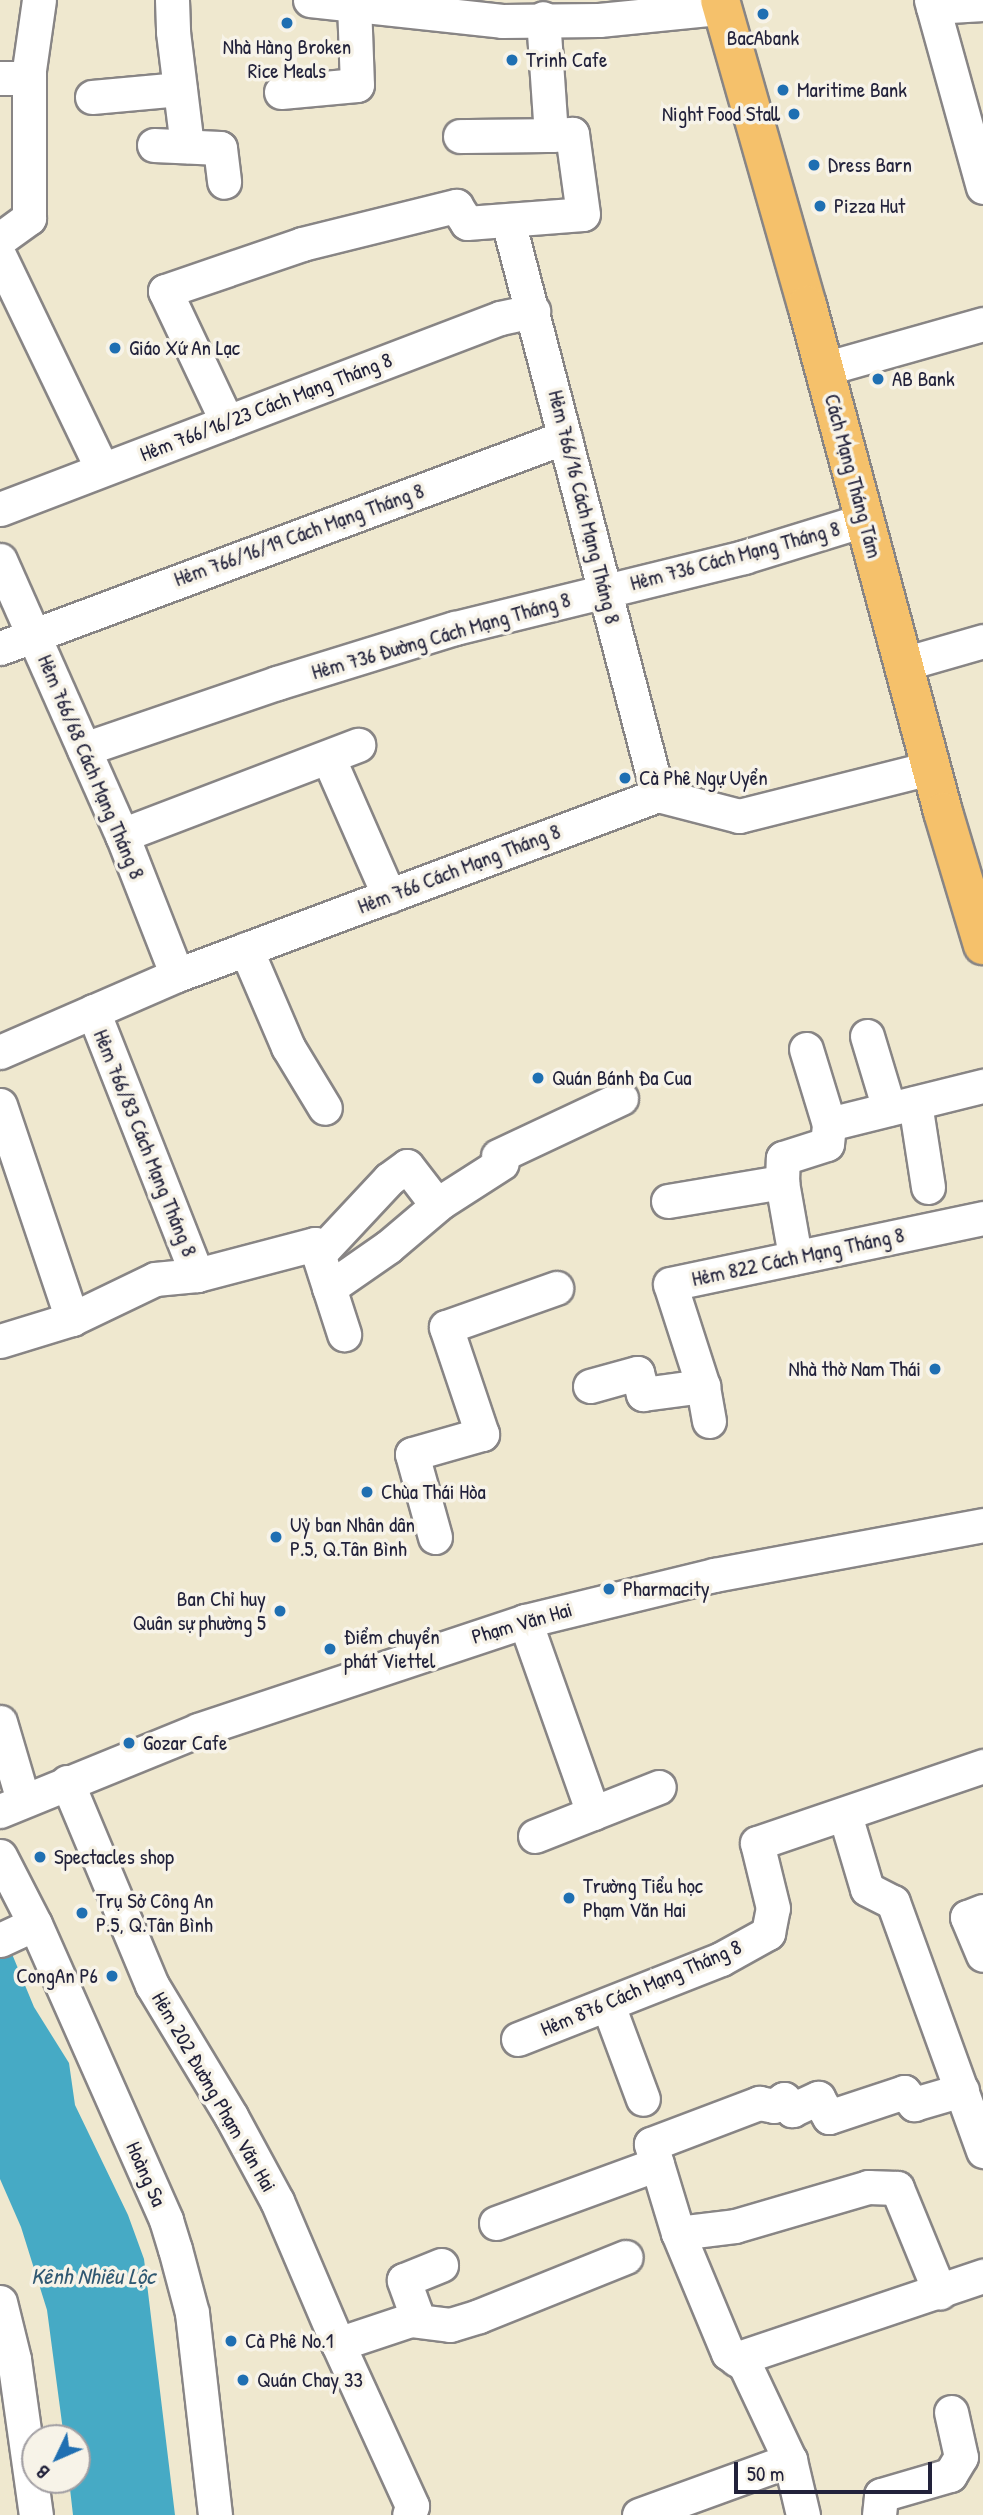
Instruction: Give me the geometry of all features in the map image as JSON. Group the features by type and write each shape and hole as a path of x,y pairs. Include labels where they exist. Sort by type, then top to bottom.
{"main road":[{"name":"Cách Mạng Tháng Tám","path":"718,3 824,369 953,850 983,945"}],"street":[{"path":"0,239 29,218 14,78 39,0"},
{"path":"172,0 187,146"},
{"path":"310,0 354,5 501,10 542,18 599,20 718,3"},
{"path":"983,4 932,3 983,187"},
{"path":"281,92 357,85 354,5"},
{"path":"542,18 551,135"},
{"path":"92,97 180,89"},
{"path":"227,422 165,291 302,244 456,206 467,223 583,214 572,134 460,136"},
{"path":"154,145 220,148 224,182"},
{"name":"Hẻm 766/16 Cách Mạng Tháng 8","path":"508,221 658,795"},
{"path":"0,257 102,469"},
{"name":"Hẻm 766/16/23 Cách Mạng Tháng 8","path":"0,509 500,318 533,310"},
{"path":"824,369 983,324"},
{"name":"Hẻm 766/16/19 Cách Mạng Tháng 8","path":"0,648 230,559 565,437"},
{"name":"Hẻm 736 Cách Mạng Tháng 8","path":"605,590 744,557 864,520"},
{"name":"Hẻm 766/68 Cách Mạng Tháng 8","path":"0,561 122,835 177,975"},
{"name":"Hẻm 736 Đường Cách Mạng Tháng 8","path":"84,749 277,683 455,628 605,590"},
{"path":"903,664 983,641"},
{"path":"122,835 343,751 389,896"},
{"path":"658,795 739,816 930,768"},
{"name":"Hẻm 766 Cách Mạng Tháng 8","path":"0,1052 177,975 658,795"},
{"path":"953,850 983,878"},
{"path":"246,949 288,1047 325,1108"},
{"name":"Hẻm 766/83 Cách Mạng Tháng 8","path":"93,1012 197,1275"},
{"path":"867,1036 902,1106 929,1186"},
{"path":"792,1258 795,1256 782,1182 783,1158 827,1144 829,1124 806,1049"},
{"path":"829,1124 983,1086"},
{"path":"329,1288 388,1247 437,1205 500,1159 621,1098"},
{"path":"0,1105 72,1319"},
{"path":"318,1255 389,1179 407,1166 437,1205"},
{"path":"668,1201 782,1182"},
{"name":"Hẻm 822 Cách Mạng Tháng 8","path":"709,1422 702,1386 670,1284 983,1218"},
{"path":"0,1341 72,1319 155,1279 197,1275 315,1244 344,1334"},
{"path":"435,1537 412,1454 482,1434 446,1327 556,1289"},
{"path":"590,1386 637,1373 643,1394 702,1386"},
{"name":"Phạm Văn Hai","path":"12,1806 67,1782 264,1707 525,1621 714,1575 983,1525"},
{"path":"525,1621 593,1813"},
{"path":"0,1722 12,1806"},
{"name":"Hẻm 876 Cách Mạng Tháng 8","path":"518,2039 721,1959 768,1933 773,1908 757,1843 983,1766"},
{"name":"Hẻm 202 Đường Phạm Văn Hai","path":"67,1782 152,1985 231,2116 277,2201 412,2506 409,2515"},
{"path":"535,1836 659,1787"},
{"path":"845,1815 867,1889 893,1902 966,2071 983,2151"},
{"name":"Hoàng Sa","path":"0,1856 17,1932 166,2220 191,2313 215,2515"},
{"path":"983,1911 967,1917 983,1955"},
{"path":"608,2005 643,2099"},
{"path":"803,2515 790,2460 745,2365 728,2353 678,2233 651,2144 759,2103 774,2106 784,2099 792,2110 818,2098 829,2117 904,2092 914,2104 966,2071"},
{"path":"496,2224 657,2164"},
{"path":"678,2233 735,2226 868,2187 897,2188 940,2293"},
{"path":"338,2344 410,2320 450,2325 626,2257"},
{"path":"410,2320 415,2311 404,2280 441,2265"},
{"path":"736,2359 940,2293 983,2276"},
{"path":"0,2302 21,2398 36,2515"},
{"path":"879,2515 881,2495 950,2475 961,2457 951,2412"},
{"path":"639,2515 790,2460"}],"water":[{"name":"Kênh Nhiêu Lộc","path":"0,1925 34,2007 69,2063 75,2105 128,2215 144,2259 175,2515 73,2515 71,2494 91,2494 91,2424 62,2424 47,2310 21,2227 0,2179"}],"place":[{"name":"BacAbank","path":"763,14"},
{"name":"Nhà Hàng Broken Rice Meals","path":"287,23"},
{"name":"Trinh Cafe","path":"512,60"},
{"name":"Maritime Bank","path":"783,90"},
{"name":"Night Food Stall","path":"794,114"},
{"name":"Dress Barn","path":"814,165"},
{"name":"Pizza Hut","path":"820,206"},
{"name":"Giáo Xứ An Lạc","path":"115,348"},
{"name":"AB Bank","path":"878,379"},
{"name":"Cà Phê Ngự Uyển","path":"625,778"},
{"name":"Quán Bánh Đa Cua","path":"538,1078"},
{"name":"Nhà thờ Nam Thái","path":"935,1369"},
{"name":"Chùa Thái Hòa","path":"367,1492"},
{"name":"Uỷ ban Nhân dân P.5, Q.Tân Bình","path":"276,1537"},
{"name":"Pharmacity","path":"609,1589"},
{"name":"Ban Chỉ huy Quân sự phường 5","path":"280,1611"},
{"name":"Điểm chuyển phát Viettel","path":"330,1649"},
{"name":"Gozar Cafe","path":"129,1743"},
{"name":"Spectacles shop","path":"40,1857"},
{"name":"Trường Tiểu học Phạm Văn Hai","path":"569,1898"},
{"name":"Trụ Sở Công An P.5, Q.Tân Bình","path":"82,1913"},
{"name":"CongAn P6","path":"112,1976"},
{"name":"Cà Phê No.1","path":"231,2341"},
{"name":"Quán Chay 33","path":"243,2380"}]}
